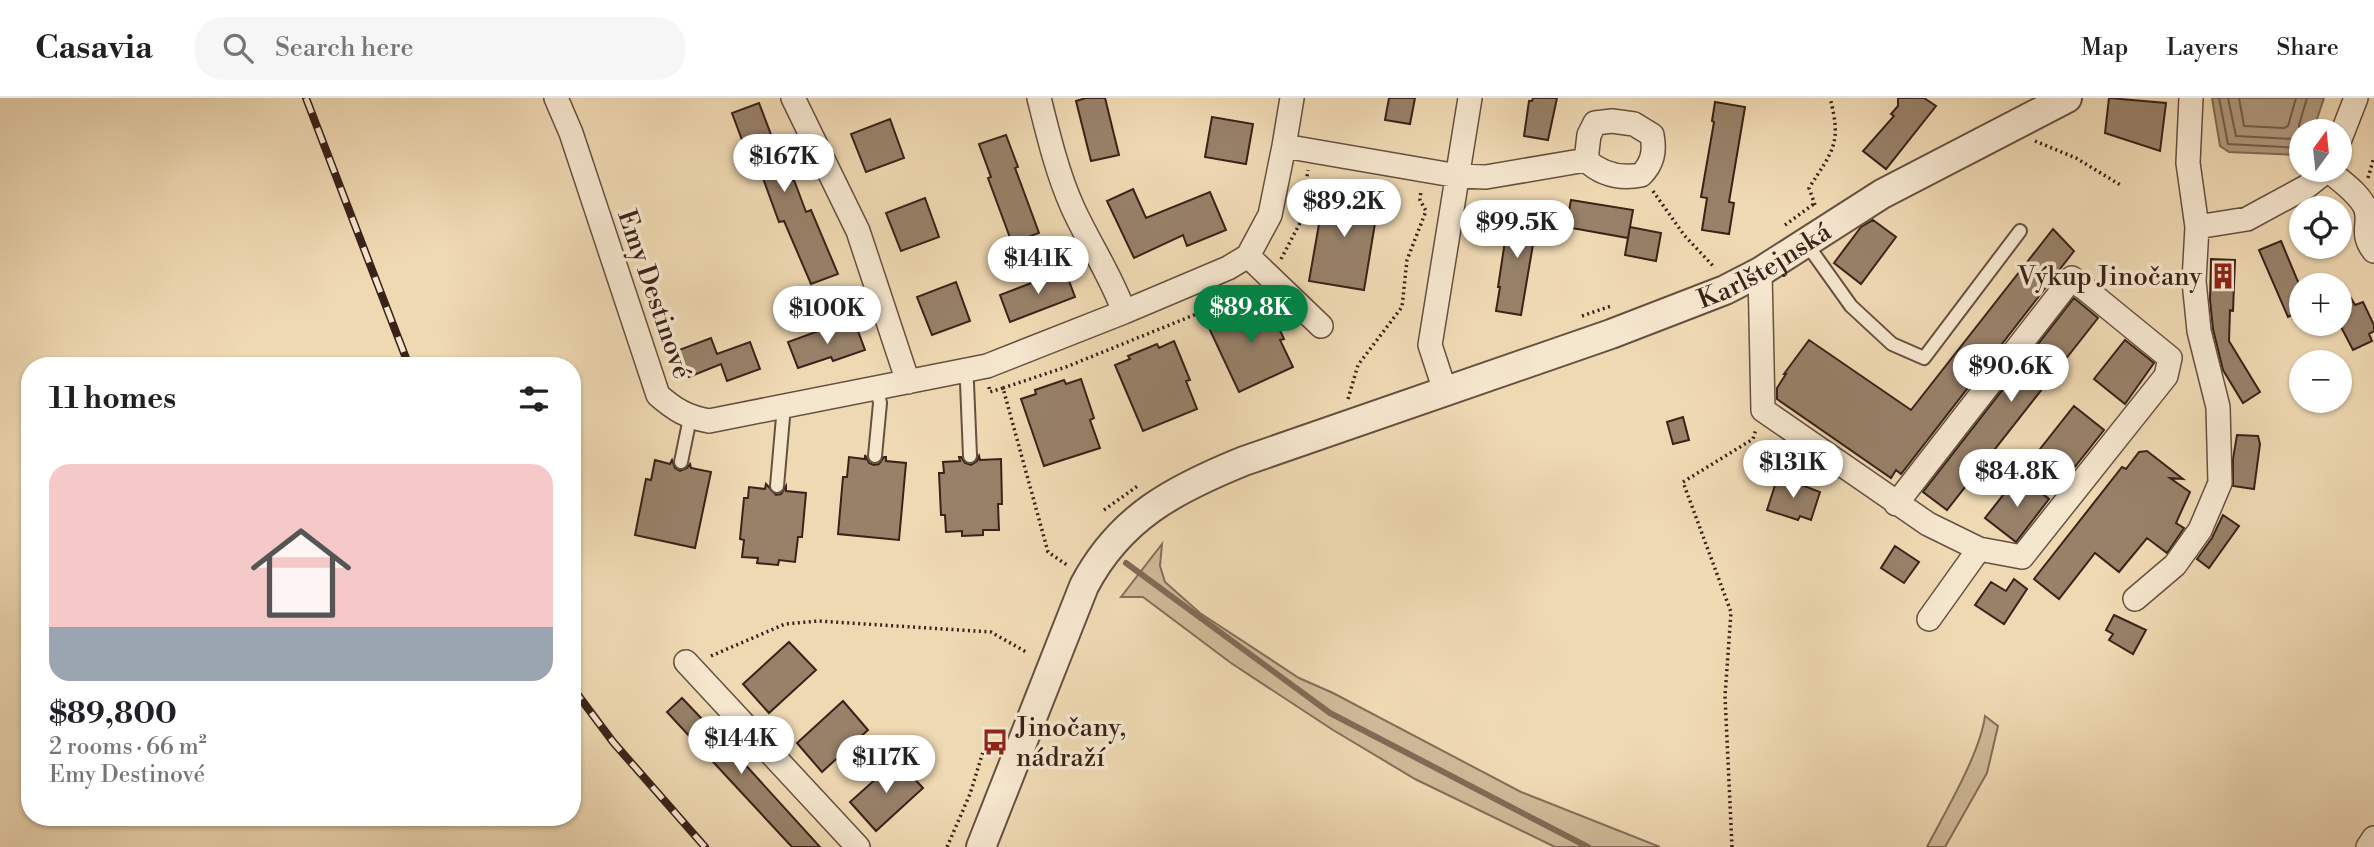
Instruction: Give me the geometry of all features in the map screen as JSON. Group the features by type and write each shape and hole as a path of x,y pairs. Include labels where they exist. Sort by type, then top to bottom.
{"street":[{"name":"Emy Destinové","path":"556,98 571,133 658,395 677,412 690,418"},
{"path":"793,98 858,231 908,382"},
{"path":"1039,98 1052,150 1072,205 1125,312"},
{"path":"690,418 709,421 987,366 1228,268 1248,256 1270,215 1292,98"},
{"path":"1445,391 1430,345 1470,98"},
{"path":"2135,599 2175,565 2200,530 2220,483 2218,407 2199,331 2194,281 2197,226 2188,163 2191,98"},
{"path":"2348,119 2356,98"},
{"name":"Karlštejnská","path":"981,847 1084,586 1094,568 1140,514 1195,481 1244,461 1611,334 1725,290 1760,272 1882,194 2065,99"},
{"path":"1284,146 1458,176 1486,177 1586,160 1604,173 1628,177 1641,175 1653,159 1655,147 1652,135 1634,124 1612,121 1595,123 1588,135 1586,160"},
{"path":"2197,226 2247,219 2306,187 2328,170 2349,188 2365,207 2366,241 2374,251"},
{"path":"1248,256 1321,326"},
{"path":"1760,272 1763,410 1896,503 1928,524 1979,548 2022,557 2166,376 2171,358 2072,278 1896,503"},
{"path":"1928,619 1979,548"},
{"path":"694,661 858,847"},
{"path":"2368,847 2374,838"}],"lane":[{"path":"1815,236 1851,306 1892,344 1924,358 2020,231"},
{"path":"963,370 967,383 970,456"},
{"path":"875,456 880,403 877,388"},
{"path":"776,485 783,417 781,407"},
{"path":"681,462 690,418"}],"path":[{"path":"1815,236 1810,188 1834,148 1837,123 1830,98"},
{"path":"1999,132 2039,142 2076,158 2122,186"},
{"path":"1274,255 1281,259 1300,223 1308,169"},
{"path":"1348,400 1358,365 1402,307 1407,260 1426,211 1420,200 1423,170"},
{"path":"1641,175 1684,235 1715,268"},
{"path":"987,366 990,392 1066,367 1231,300 1249,291 1247,284"},
{"path":"1003,388 1048,552 1069,566"},
{"path":"1732,847 1725,696 1731,612 1683,482 1753,439 1763,410"},
{"path":"694,661 785,624 818,621 991,632 1026,652"},
{"path":"947,847 971,794 986,742"}],"shaded area":[{"path":"1162,544 1160,566 1165,582 1200,613 1299,678 1333,693 1521,792 1660,847 1555,847 1415,779 1333,730 1231,663 1143,597 1121,597"},
{"path":"1985,716 1998,726 1987,773 1945,847 1927,847 1969,765"}],"water":[{"path":"2212,98 2324,98 2317,119 2289,119 2289,155 2229,152 2220,146"}],"building":[{"path":"1105,98 1119,155 1091,161 1076,101"},
{"path":"1389,98 1415,98 1410,124 1385,120"},
{"path":"1533,98 1557,98 1548,140 1524,136 1529,101"},
{"path":"1898,98 1924,98 1936,106 1886,169 1863,151 1894,116 1891,114 1898,106"},
{"path":"2109,98 2166,103 2160,151 2105,133"},
{"path":"1715,102 1745,107 1729,202 1734,203 1729,234 1702,230 1707,198 1701,197"},
{"path":"759,103 789,182 794,180 806,212 811,210 838,274 811,284 784,221 779,222 760,170 754,172 732,113"},
{"path":"1212,117 1253,124 1246,164 1205,157"},
{"path":"890,119 904,158 866,172 851,134"},
{"path":"1006,135 1039,233 1012,243 988,178 991,177 979,144"},
{"path":"1342,188 1364,191 1363,197 1379,199 1364,290 1309,281 1325,190 1341,193"},
{"path":"1133,189 1146,218 1210,192 1226,230 1187,246 1183,235 1134,258 1107,201"},
{"path":"925,198 939,237 901,251 886,213"},
{"path":"1571,200 1633,210 1628,238 1566,227"},
{"path":"1514,205 1539,209 1521,315 1496,311 1507,228 1510,228"},
{"path":"1873,220 1896,237 1861,284 1834,263 1861,227"},
{"path":"1630,227 1661,233 1656,261 1625,255"},
{"path":"2053,229 2074,251 1901,474 1896,470 1891,478 1777,399 1777,388 1784,374 1809,340 1911,410"},
{"path":"2281,241 2294,273 2289,273 2288,317 2259,250"},
{"path":"2211,259 2235,260 2229,341 2260,392 2243,403 2223,370 2213,329 2210,300"},
{"path":"1065,270 1075,297 1010,322 1000,295"},
{"path":"956,282 970,321 932,335 917,297"},
{"path":"2074,298 2098,318 1947,510 1923,492"},
{"path":"2352,300 2355,305 2363,302 2374,325 2374,331 2369,334 2372,341 2353,350 2346,336 2352,336"},
{"path":"1267,301 1284,339 1280,340 1293,367 1239,392 1209,328 1224,321 1222,317 1250,304 1252,308"},
{"path":"855,323 865,350 833,361 831,357 798,368 788,342 821,330 823,335"},
{"path":"711,338 717,354 750,342 760,369 727,381 721,364 689,377 679,350"},
{"path":"2125,340 2154,363 2125,404 2094,379"},
{"path":"1174,341 1190,380 1186,381 1197,409 1143,431 1115,365 1130,359 1128,356 1157,344 1159,348"},
{"path":"1081,379 1094,418 1090,420 1100,448 1044,466 1021,399 1036,394 1035,390 1064,380 1066,384"},
{"path":"2074,406 2104,430 2070,473 2040,449"},
{"path":"1683,417 1689,440 1673,444 1667,422"},
{"path":"2237,435 2258,436 2260,444 2254,489 2233,486 2233,459"},
{"path":"2147,451 2183,479 2170,478 2190,492 2176,523 2184,528 2167,553 2147,538 2119,572 2095,553 2059,599 2034,579 2122,467 2126,469 2139,452"},
{"path":"865,455 869,463 874,465 879,464 884,457 886,461 906,463 899,540 838,534 843,477 847,477 849,457 865,459"},
{"path":"979,456 980,460 1001,459 1002,504 998,504 999,530 983,530 983,535 962,536 962,531 946,532 945,515 941,515 939,473 944,473 943,462 960,461 961,457 965,463 971,465"},
{"path":"655,460 670,464 672,460 675,468 680,471 690,464 691,468 711,472 695,548 635,535 646,479 651,480"},
{"path":"2019,475 2049,499 2016,542 1985,518"},
{"path":"1778,476 1820,492 1811,520 1800,516 1798,520 1767,510"},
{"path":"766,484 776,495 781,494 786,486 786,491 806,493 802,537 798,537 795,562 779,560 778,565 757,563 758,558 742,557 744,540 740,539 744,498 748,498 749,487 765,489"},
{"path":"2223,515 2239,526 2209,568 2197,559 2212,538"},
{"path":"1895,546 1919,562 1904,583 1881,568"},
{"path":"2014,579 2027,589 2004,624 1975,605 1991,582 2006,591"},
{"path":"2114,615 2146,630 2133,654 2109,640 2113,634 2106,630"},
{"path":"789,642 816,670 769,713 743,684"},
{"path":"682,698 820,847 792,847 728,778 667,712"},
{"path":"843,701 868,730 822,772 797,743"},
{"path":"897,760 923,788 876,831 850,802"}],"waterway":[{"path":"1126,563 1330,713 1588,847"}],"railway":[{"path":"306,98 406,357"},
{"path":"581,699 613,742 705,847"}],"place":[{"name":"Výkup Jinočany","path":"2223,276"},
{"name":"Jinočany, nádraží","path":"995,742"}]}
